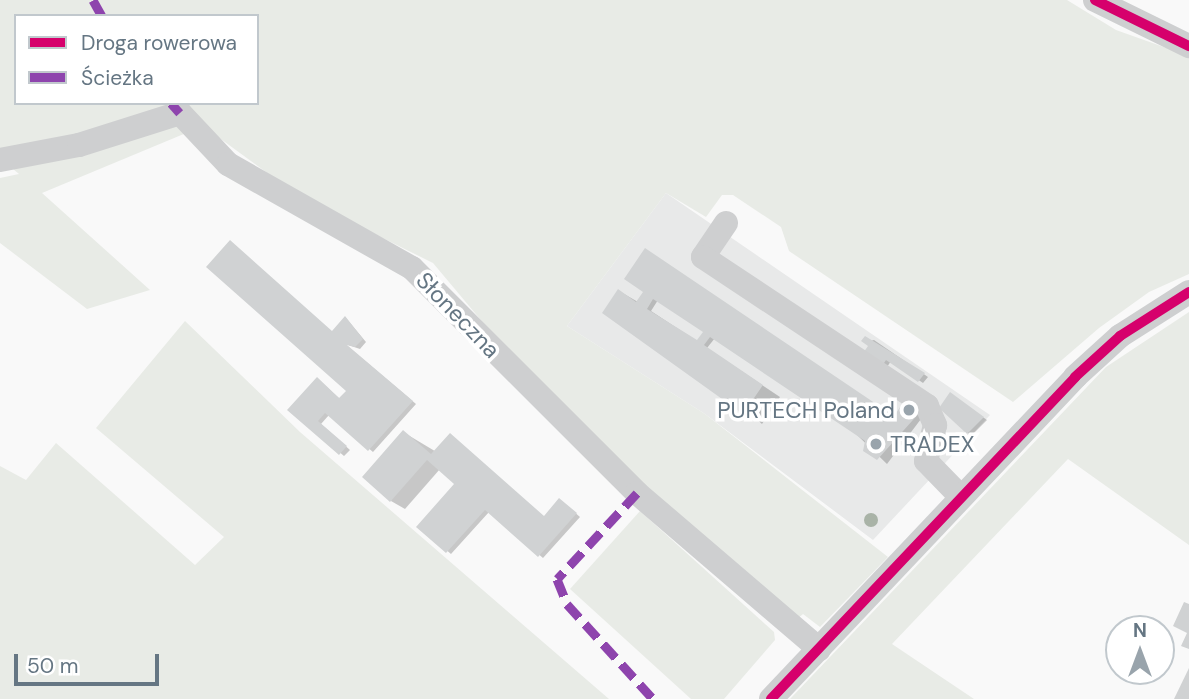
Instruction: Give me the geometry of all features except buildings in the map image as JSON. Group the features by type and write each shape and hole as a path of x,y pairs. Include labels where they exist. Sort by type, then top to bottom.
{"street":[{"path":"1095,0 1189,46"},
{"name":"Słoneczna","path":"0,160 79,145 180,113 228,164 412,268 637,493 819,649"},
{"path":"726,223 703,257 927,406 935,425 926,461 961,497"},
{"path":"771,699 961,497 1120,336 1189,292"}],"shaded area":[{"path":"0,0 1067,0 1116,30 1189,56 1189,274 1149,292 1099,328 1013,402 789,251 781,227 733,195 722,195 706,217 666,193 567,326 705,414 888,557 820,627 803,614 796,620 547,399 433,263 300,197 203,126 42,193 150,290 87,309 0,243 0,178 19,174 0,158"},
{"path":"666,193 990,415 873,540 705,414 567,326"},
{"path":"1189,312 1189,545 1068,459 892,644 974,699 790,699 1106,367"},
{"path":"185,321 300,432 609,699 0,699 0,466 26,480 56,443 195,565 224,537 96,428"},
{"path":"640,511 774,632 775,640 724,699 691,699 570,589"}],"marked path":[{"path":"93,0 101,14"},
{"path":"173,105 180,113"},
{"path":"637,493 557,579 567,604 653,699"}],"cycle path":[{"path":"1095,0 1189,46"},
{"path":"771,699 1075,377 1120,336 1189,292"}],"place":[{"name":"PURTECH Poland","path":"909,410"},
{"name":"TRADEX","path":"876,444"}]}
